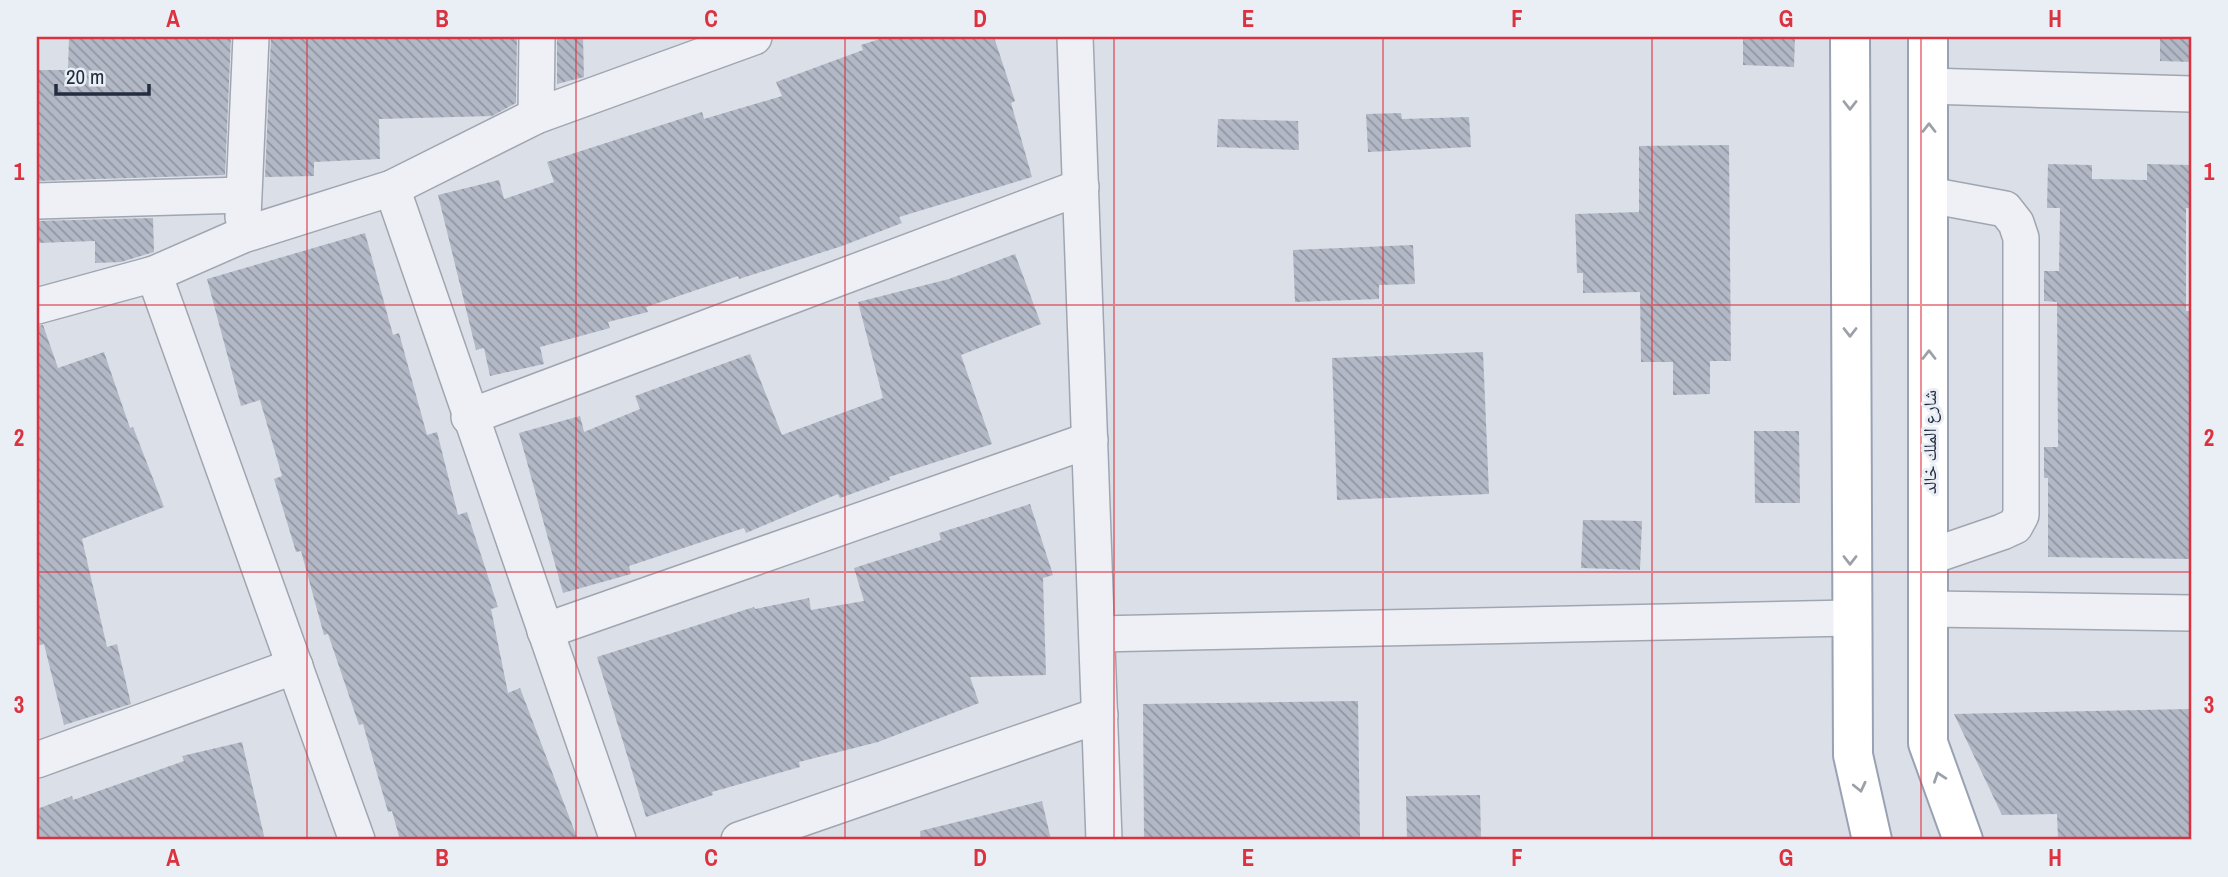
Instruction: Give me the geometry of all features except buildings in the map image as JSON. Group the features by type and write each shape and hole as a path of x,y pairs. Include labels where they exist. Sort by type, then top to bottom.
{"main road":[{"path":"1850,37 1850,618 1853,755 1872,840"},
{"name":"شارع الملك خالد","path":"1928,37 1927,743 1963,840"}],"street":[{"path":"243,234 251,37"},
{"path":"536,116 537,37"},
{"path":"37,306 154,274 243,234 392,187 536,116 754,37"},
{"path":"1075,37 1104,840"},
{"path":"1928,86 2191,94"},
{"path":"392,187 469,417 618,840"},
{"path":"469,417 1081,187"},
{"path":"37,201 243,195"},
{"path":"1928,557 2015,526 2021,514 2021,238 2016,223 2005,209 1929,195"},
{"path":"154,274 357,840"},
{"path":"545,631 1090,440"},
{"path":"1928,609 2191,613"},
{"path":"1097,634 1850,618"},
{"path":"37,760 295,666"},
{"path":"740,840 1100,715"}]}
